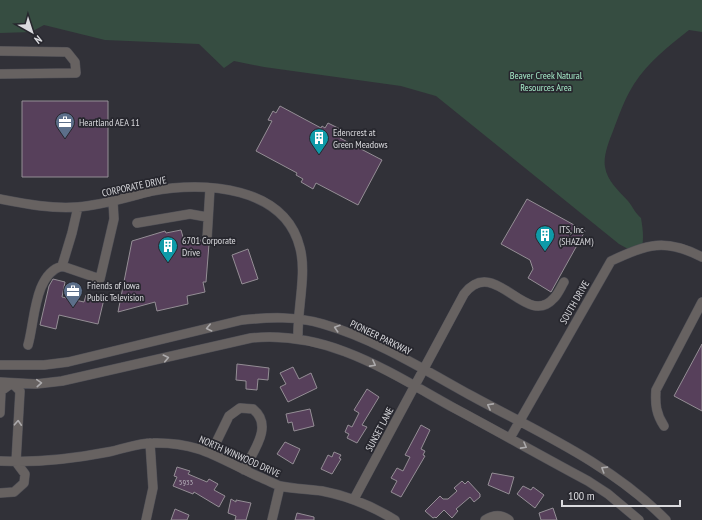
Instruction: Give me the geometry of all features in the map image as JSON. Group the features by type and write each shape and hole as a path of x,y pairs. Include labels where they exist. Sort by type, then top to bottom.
{"street":[{"path":"0,51 67,52 74,62 76,73 0,74"},
{"path":"207,239 207,217 210,188"},
{"name":"CORPORATE DRIVE","path":"0,199 38,206 78,207 113,201 152,191 210,188 249,195 265,201 275,208 291,226 297,236 302,260 297,319 298,338"},
{"path":"28,345 32,317 45,278 49,272 62,266 100,279 114,219 113,201"},
{"path":"62,266 78,207"},
{"path":"137,223 190,214 207,217"},
{"name":"SOUTH DRIVE","path":"510,438 611,261 639,248 662,245 684,248 702,257"},
{"name":"SUNSET LANE","path":"354,499 464,294 470,286 477,282 494,284 532,306 540,307 554,298 564,282"},
{"path":"664,426 658,417 655,403 656,390 702,302"},
{"name":"PIONEER PARKWAY","path":"0,364 12,366 44,365 68,362 242,320 270,317 297,319 323,324 354,334 604,468 626,483 649,502 666,520"},
{"path":"0,382 36,384 62,381 250,338 272,336 298,338 343,350 415,386 593,484 640,520"},
{"path":"0,493 14,492 24,483 25,474 16,462 20,391 12,383 12,366"},
{"path":"0,413 1,391 12,383"},
{"path":"211,453 229,416 240,408 253,409 262,418 263,430 244,470"},
{"path":"146,520 151,506 153,488 150,443"},
{"name":"NORTH WINWOOD DRIVE","path":"0,461 16,462 66,460 111,452 133,444 183,444 211,453 280,486 322,491 354,499 395,520"},
{"path":"272,520 280,486"},
{"path":"486,520 492,516 499,516 509,520"}],"green space":[{"name":"Beaver Creek Natural Resources Area","path":"0,0 702,0 702,32 689,30 659,55 640,76 625,101 607,149 605,167 608,177 641,218 643,241 639,255 619,244 436,96 401,86 264,67 234,61 224,68 199,44 105,40 44,25 31,32 0,33"}],"building":[{"name":"Heartland AEA 11","path":"22,101 108,101 108,177 22,177"},
{"name":"Edencrest at Green Meadows","path":"280,106 321,128 322,126 325,128 328,123 340,129 338,134 341,136 340,138 382,160 358,205 316,183 313,189 301,182 303,179 296,175 297,173 256,151 272,121 268,120 273,111 276,113"},
{"name":"ITS, Inc (SHAZAM)","path":"527,199 585,231 551,292 528,278 533,269 530,260 501,244"},
{"name":"6701 Corporate Drive","path":"181,230 185,244 201,240 204,244 209,244 206,282 203,282 205,292 187,296 188,304 157,311 155,302 118,312 132,241 165,231 166,233"},
{"path":"248,249 258,279 242,284 232,255"},
{"name":"Friends of Iowa Public Television","path":"53,279 65,282 62,297 84,302 86,295 104,299 98,324 59,315 56,329 40,325 49,286"},
{"path":"702,344 702,411 674,396"},
{"path":"237,364 269,368 268,380 258,379 257,390 246,389 246,381 236,380"},
{"path":"293,367 299,379 311,373 317,388 288,402 280,387 286,384 280,373"},
{"path":"367,389 379,397 362,425 367,427 357,443 347,438 349,434 345,432 348,425 352,427 359,413 354,410"},
{"path":"310,409 314,426 294,431 292,422 288,423 286,414"},
{"path":"421,425 430,430 421,449 425,451 423,455 425,456 401,497 391,492 397,481 391,478 397,468 403,471 410,457 405,455"},
{"path":"285,442 300,449 293,464 277,454"},
{"path":"334,452 341,455 339,458 341,459 332,474 321,469 328,455 332,457"},
{"path":"177,467 190,471 188,474 207,482 209,479 218,484 214,490 225,496 219,507 194,492 193,494 173,486 177,477 174,476"},
{"path":"492,473 514,477 509,494 488,485"},
{"path":"462,481 465,484 468,481 480,494 480,497 474,502 470,497 456,509 458,511 452,518 444,510 436,518 433,518 425,511 440,496 443,499 448,499 457,491 454,488"},
{"path":"523,486 531,490 533,487 544,495 535,508 517,494"},
{"path":"231,499 236,502 236,500 251,503 246,520 235,520 236,516 228,513"},
{"path":"553,508 557,520 541,520 539,513"},
{"path":"175,509 189,515 187,520 171,520"},
{"path":"297,513 314,517 314,520 295,520"}],"place":[{"name":"Heartland AEA 11","path":"65,139"},
{"name":"Edencrest at Green Meadows","path":"319,155"},
{"name":"ITS, Inc (SHAZAM)","path":"545,252"},
{"name":"6701 Corporate Drive","path":"168,263"},
{"name":"Friends of Iowa Public Television","path":"73,308"}]}
